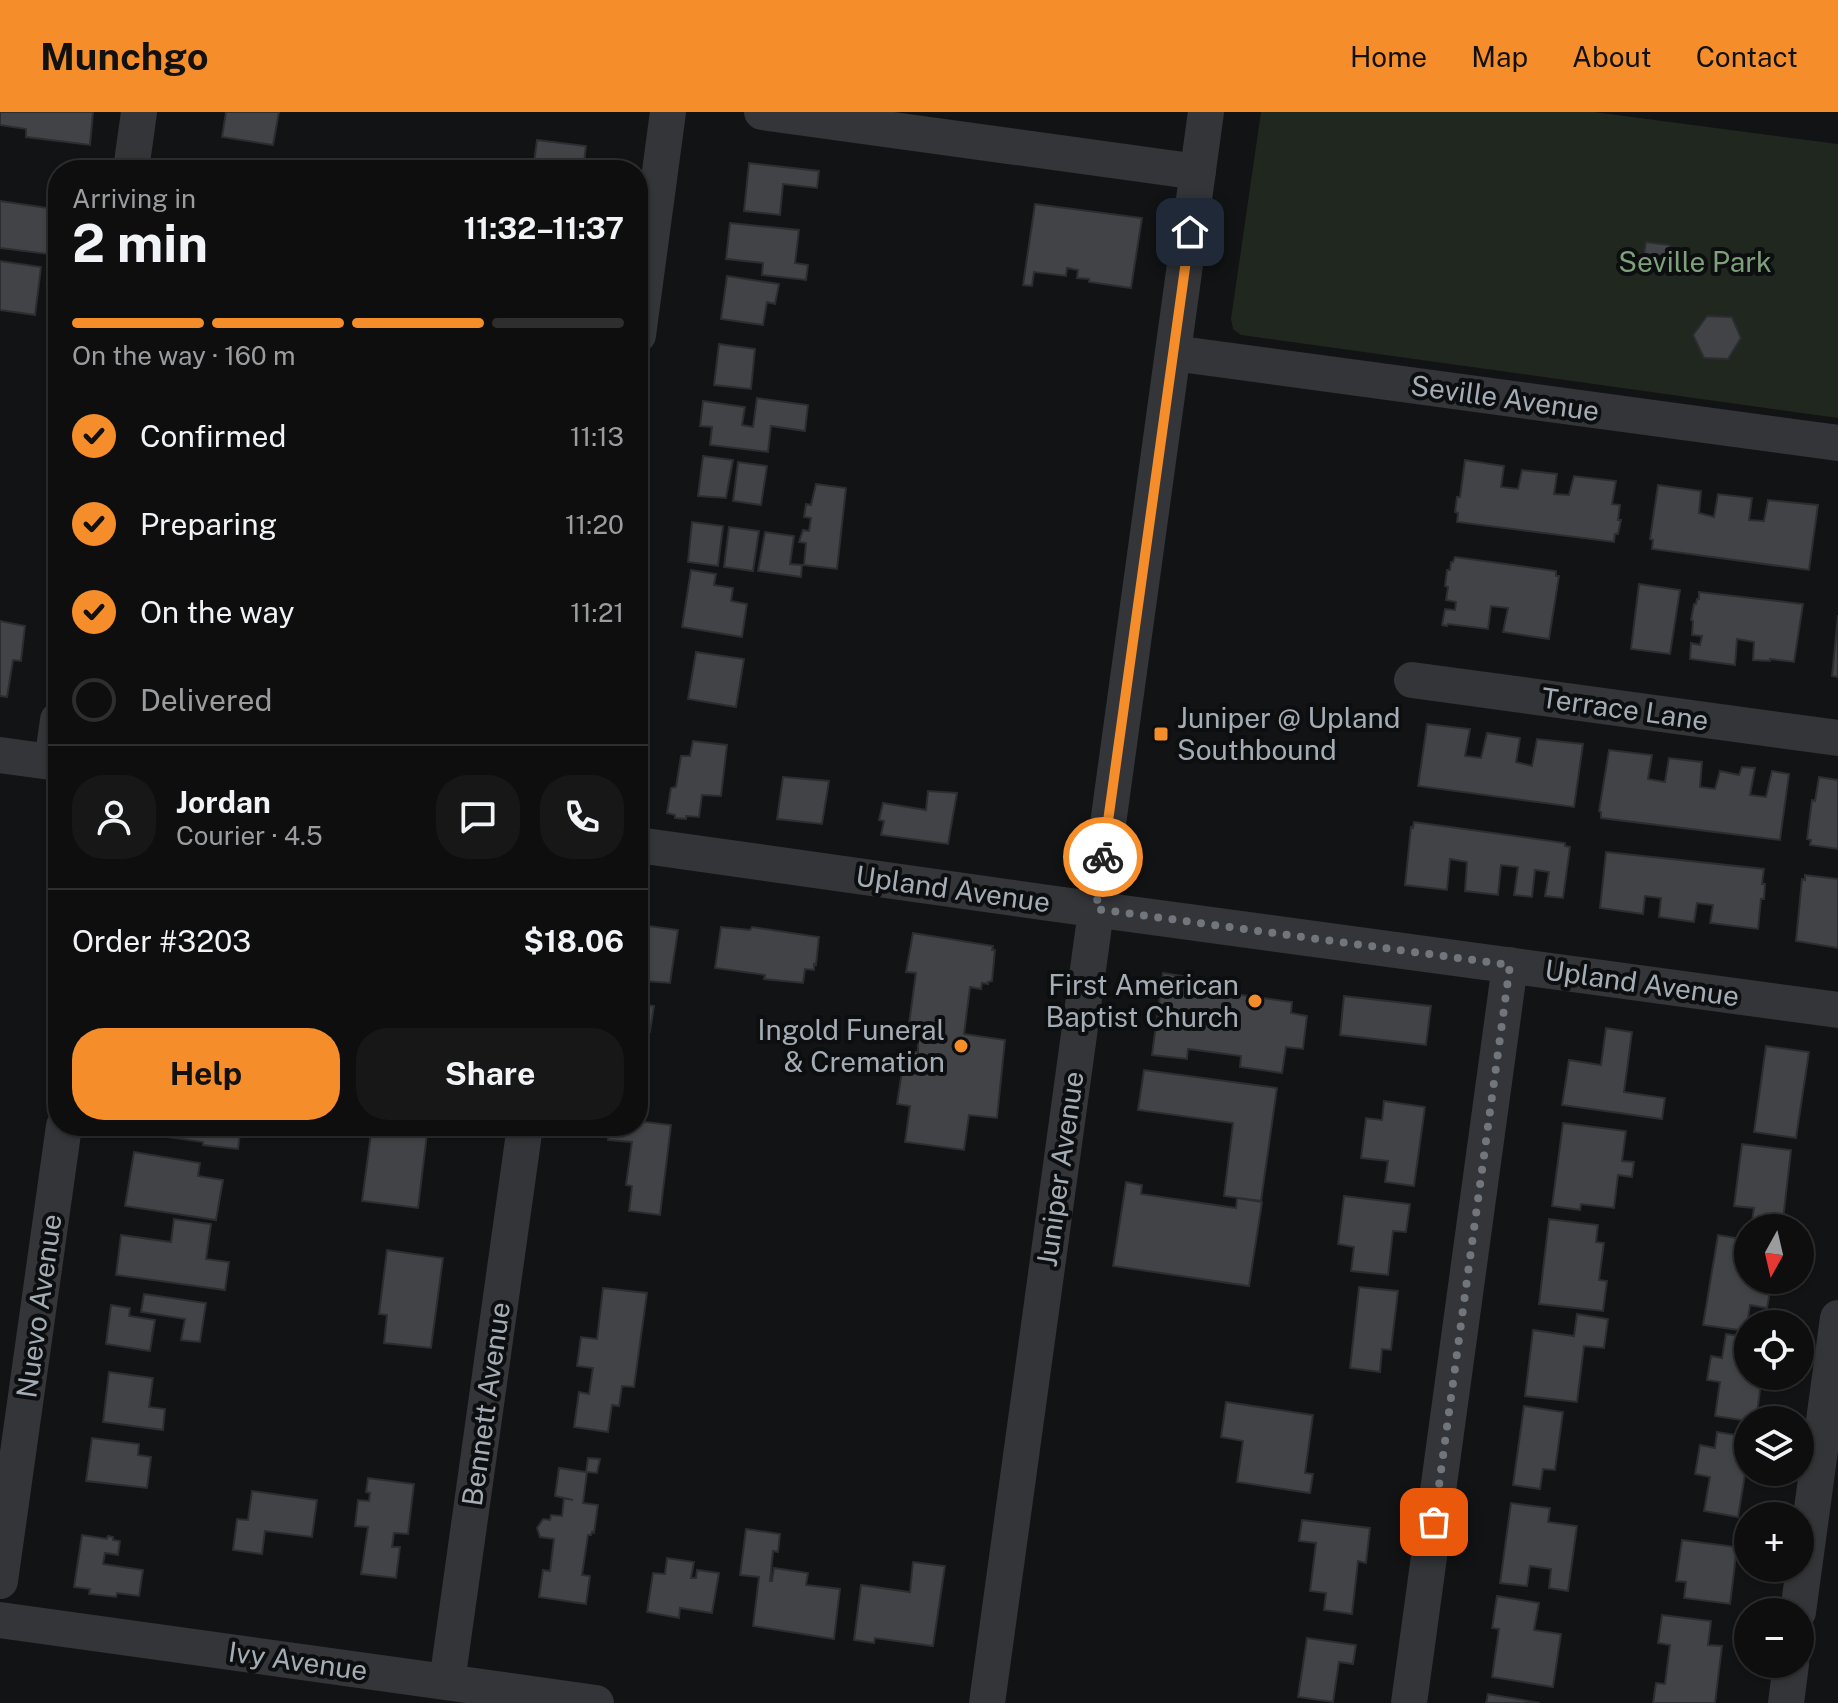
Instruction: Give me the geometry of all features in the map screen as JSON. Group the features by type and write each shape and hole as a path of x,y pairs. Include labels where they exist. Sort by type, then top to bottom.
{"street":[{"path":"132,160 139,112"},
{"path":"648,261 668,112"},
{"path":"762,112 1198,172"},
{"name":"Juniper Avenue","path":"987,1703 1206,112"},
{"name":"Seville Avenue","path":"1173,353 1838,443"},
{"name":"Terrace Lane","path":"1412,680 1838,738"},
{"path":"0,755 48,761"},
{"name":"Upland Avenue","path":"648,846 1838,1010"},
{"path":"1409,1703 1510,965"},
{"name":"Nuevo Avenue","path":"0,1581 63,1136"},
{"name":"Bennett Avenue","path":"447,1682 524,1136"},
{"path":"1800,1598 1838,1318"},
{"name":"Ivy Avenue","path":"0,1620 596,1703"},
{"path":"1786,1703 1789,1678"}],"green space":[{"name":"Seville Park","path":"1261,112 1594,112 1838,144 1838,418 1241,335 1233,329 1231,319"}],"building":[{"path":"0,112 93,112 90,145 26,137 26,129 0,125"},
{"path":"226,112 279,112 273,145 222,137"},
{"path":"537,140 586,146 584,160 534,160"},
{"path":"749,163 819,171 817,188 783,184 780,215 744,211"},
{"path":"0,201 48,208 48,254 0,248"},
{"path":"1035,204 1142,218 1131,288 1089,282 1089,279 1077,278 1078,270 1067,268 1066,276 1034,272 1032,286 1023,285"},
{"path":"730,223 799,230 795,263 808,265 806,280 762,275 763,263 726,259"},
{"path":"1646,242 1670,245 1668,257 1644,254"},
{"path":"0,261 41,267 35,315 0,310"},
{"path":"727,276 779,284 775,304 767,302 763,325 721,319"},
{"path":"1707,316 1732,317 1741,338 1728,359 1704,358 1693,335"},
{"path":"719,344 755,349 751,389 714,385"},
{"path":"757,398 808,405 805,431 771,426 768,452 710,445 712,427 700,426 703,401 745,407 742,425 753,427"},
{"path":"703,456 733,460 726,498 698,496"},
{"path":"1465,460 1504,466 1501,487 1518,489 1522,470 1557,474 1554,494 1569,495 1574,476 1616,481 1612,504 1620,505 1618,520 1621,520 1614,542 1457,522 1458,513 1455,512"},
{"path":"738,462 767,466 761,505 733,501"},
{"path":"816,484 846,488 837,569 804,565 806,543 799,542 803,530 809,531 811,518 804,517 806,504 811,505"},
{"path":"1658,485 1701,491 1699,513 1714,517 1718,494 1752,498 1749,520 1764,521 1768,500 1818,505 1809,570 1652,549 1653,540 1650,539"},
{"path":"692,522 723,526 718,566 688,562"},
{"path":"729,527 759,531 753,571 724,567"},
{"path":"765,532 794,536 790,564 802,565 801,577 758,571"},
{"path":"1455,557 1556,571 1556,576 1559,576 1549,639 1503,632 1508,608 1491,606 1488,629 1442,625 1445,609 1455,610 1456,602 1446,600 1448,587 1445,586 1447,570 1450,570"},
{"path":"691,570 716,574 714,585 733,588 731,601 747,604 742,637 682,627"},
{"path":"1639,584 1680,590 1670,654 1631,649"},
{"path":"1699,592 1803,604 1794,662 1753,660 1754,642 1737,639 1735,665 1690,659 1691,643 1700,645 1702,636 1692,635 1691,620"},
{"path":"1838,615 1838,677 1832,676"},
{"path":"0,621 25,626 21,661 13,660 7,697 0,696"},
{"path":"696,652 744,659 736,707 688,699"},
{"path":"1427,724 1470,729 1465,756 1481,758 1487,733 1520,738 1516,762 1532,766 1537,739 1583,744 1574,807 1418,786"},
{"path":"693,741 727,745 721,796 702,795 699,817 675,818 675,815 667,813 671,788 676,787 681,756 690,756"},
{"path":"1609,750 1652,755 1648,779 1665,782 1669,758 1702,762 1700,787 1715,789 1720,771 1739,775 1742,767 1755,768 1750,795 1766,797 1772,771 1789,774 1780,840 1601,818 1599,811"},
{"path":"783,777 829,781 822,824 777,819"},
{"path":"1819,777 1838,780 1838,849 1810,845 1811,840 1807,839 1812,800 1815,801"},
{"path":"928,791 957,793 948,844 881,835 884,821 879,820 883,803 926,810"},
{"path":"1414,822 1565,843 1570,847 1563,898 1545,896 1549,872 1535,870 1532,897 1514,895 1518,867 1501,865 1498,895 1465,891 1467,862 1450,859 1447,890 1405,885"},
{"path":"1606,852 1764,869 1764,899 1761,899 1758,929 1710,923 1713,905 1697,903 1694,922 1659,917 1661,898 1645,896 1643,914 1600,908"},
{"path":"1805,875 1838,879 1838,948 1796,941 1802,879 1805,880"},
{"path":"648,926 678,930 670,983 648,981"},
{"path":"721,927 750,930 752,927 819,937 814,970 805,969 803,983 764,979 765,975 715,968"},
{"name":"Ingold Funeral & Cremation","path":"913,933 993,946 992,950 995,950 992,981 982,983 981,989 970,987 964,1034 1005,1040 997,1118 969,1115 964,1150 905,1142 910,1106 897,1104 905,1052 918,1052 918,1033 908,1031 916,973 906,972"},
{"path":"1163,973 1194,978 1192,988 1292,1002 1291,1013 1307,1016 1303,1049 1286,1047 1282,1073 1240,1067 1241,1056 1188,1049 1187,1059 1152,1055"},
{"path":"1344,996 1431,1006 1426,1045 1340,1035"},
{"path":"648,1005 654,1006 648,1032"},
{"path":"1606,1028 1632,1032 1624,1092 1665,1098 1662,1119 1562,1105 1569,1060 1601,1065"},
{"path":"1766,1046 1809,1052 1796,1138 1754,1132"},
{"path":"1144,1070 1277,1088 1261,1201 1224,1196 1233,1123 1138,1110"},
{"path":"1384,1101 1425,1107 1414,1186 1385,1182 1388,1161 1361,1158 1366,1118 1382,1120"},
{"path":"648,1122 671,1125 660,1215 629,1211 632,1186 626,1185 632,1142 608,1140 609,1136 648,1136"},
{"path":"1563,1123 1626,1131 1622,1161 1634,1162 1632,1177 1618,1175 1614,1208 1581,1204 1580,1210 1552,1206"},
{"path":"160,1136 240,1136 238,1149 203,1145 203,1142"},
{"path":"371,1136 427,1136 418,1208 362,1201"},
{"path":"1742,1144 1791,1150 1784,1214 1753,1214 1754,1208 1734,1206"},
{"path":"134,1152 200,1163 198,1176 223,1180 216,1220 125,1206"},
{"path":"1126,1182 1142,1185 1141,1194 1236,1208 1237,1198 1262,1202 1249,1286 1113,1266"},
{"path":"1344,1196 1410,1204 1406,1232 1393,1231 1388,1275 1351,1271 1354,1247 1338,1244"},
{"path":"174,1219 211,1224 206,1259 229,1262 225,1290 116,1275 121,1235 171,1242"},
{"path":"1549,1219 1598,1225 1596,1242 1604,1243 1599,1280 1607,1281 1603,1311 1539,1304"},
{"path":"1718,1235 1734,1238 1734,1294 1770,1294 1767,1308 1750,1305 1749,1310 1734,1310 1734,1329 1703,1325"},
{"path":"387,1250 443,1258 431,1348 384,1343 387,1315 379,1314"},
{"path":"1359,1287 1398,1291 1391,1350 1382,1349 1380,1372 1350,1368"},
{"path":"603,1288 647,1293 634,1387 622,1386 619,1406 612,1405 608,1432 574,1427 579,1392 589,1394 593,1368 577,1366 581,1337 597,1339"},
{"path":"144,1294 206,1303 200,1342 181,1340 185,1319 141,1312"},
{"path":"111,1305 130,1308 129,1316 155,1320 150,1351 106,1344"},
{"path":"1577,1314 1608,1319 1604,1348 1584,1346 1577,1402 1525,1396 1533,1330 1574,1336"},
{"path":"1726,1334 1734,1335 1734,1390 1760,1390 1758,1406 1734,1406 1734,1419 1715,1416 1720,1382 1707,1380 1711,1356 1722,1358"},
{"path":"109,1372 153,1378 149,1407 165,1409 163,1430 103,1422"},
{"path":"1226,1402 1313,1415 1305,1473 1313,1474 1310,1493 1237,1482 1243,1441 1221,1437"},
{"path":"1524,1406 1563,1412 1555,1470 1543,1469 1540,1489 1513,1485"},
{"path":"1717,1432 1734,1435 1734,1486 1743,1486 1740,1502 1734,1502 1734,1516 1704,1511 1710,1477 1695,1474 1700,1445 1715,1448"},
{"path":"92,1438 139,1444 138,1455 151,1457 147,1488 86,1481"},
{"path":"588,1458 600,1459 597,1473 587,1472 583,1503 598,1505 594,1533 588,1535 582,1575 590,1576 586,1604 539,1597 543,1570 550,1571 554,1539 540,1537 537,1528 543,1519 550,1520 551,1515 562,1516 564,1498 555,1496 559,1468 586,1472"},
{"path":"368,1478 414,1484 408,1534 394,1533 392,1547 400,1547 396,1578 361,1574 368,1527 355,1526 358,1500 369,1501 370,1493 366,1492"},
{"path":"252,1491 317,1500 312,1537 265,1531 262,1554 233,1550 237,1519 248,1520"},
{"path":"1511,1503 1550,1508 1548,1522 1577,1526 1568,1591 1549,1588 1551,1569 1530,1566 1527,1586 1500,1583"},
{"path":"1302,1520 1370,1528 1366,1563 1358,1561 1352,1614 1324,1610 1326,1593 1310,1591 1316,1543 1299,1541"},
{"path":"746,1529 780,1534 778,1552 773,1551 770,1581 774,1568 808,1573 806,1585 840,1589 834,1639 753,1626 759,1577 740,1575"},
{"path":"82,1535 107,1539 108,1536 120,1541 118,1555 105,1553 103,1564 143,1570 139,1596 89,1594 90,1589 74,1587"},
{"path":"1682,1540 1734,1547 1730,1604 1684,1598 1686,1582 1676,1581"},
{"path":"667,1558 694,1562 691,1578 696,1578 697,1570 719,1573 712,1613 680,1608 679,1618 647,1612 653,1573 665,1574"},
{"path":"913,1562 945,1566 933,1646 875,1638 874,1643 854,1640 861,1585 910,1592"},
{"path":"1497,1596 1539,1603 1534,1630 1561,1634 1553,1687 1492,1677 1499,1629 1492,1628"},
{"path":"1662,1615 1711,1621 1708,1645 1722,1646 1715,1703 1653,1703 1656,1683 1665,1684 1670,1645 1658,1643"},
{"path":"1307,1638 1356,1645 1353,1664 1339,1662 1333,1702 1298,1697"},
{"path":"1488,1694 1540,1703 1486,1703"}],"way so far":[{"path":"1103,857 1096,909 1510,965 1434,1522"}],"place":[{"name":"Juniper @ Upland Southbound","path":"1161,734"},
{"name":"First American Baptist Church","path":"1255,1001"},
{"name":"Ingold Funeral & Cremation","path":"961,1046"}],"route":[{"path":"1103,857 1190,232"}]}
